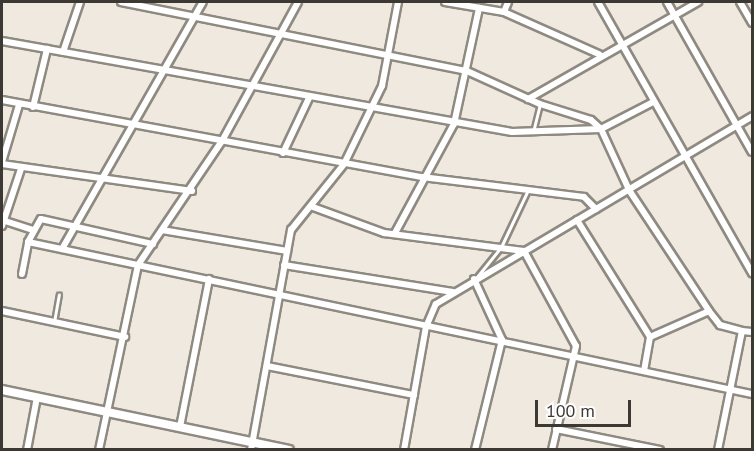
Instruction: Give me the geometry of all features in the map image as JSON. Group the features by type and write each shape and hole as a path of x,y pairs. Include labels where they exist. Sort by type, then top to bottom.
{"street":[{"path":"63,52 80,2"},
{"path":"121,2 466,71 540,104 591,120 601,129 629,190 709,311 720,325 753,333"},
{"path":"62,249 103,175 166,71 203,2"},
{"path":"99,450 106,411 125,337 138,265 192,191 254,86 279,33 298,2"},
{"path":"251,446 282,297 284,265 291,230 313,207 344,164 370,111 388,54 398,2"},
{"path":"445,2 504,12 599,54"},
{"path":"504,12 508,2"},
{"path":"598,2 684,157 753,273"},
{"path":"667,2 753,152"},
{"path":"528,99 599,54 698,2"},
{"path":"740,2 753,23"},
{"path":"395,233 422,177 454,124 479,8"},
{"path":"2,40 254,86 370,111 454,124 533,132 601,129 653,102"},
{"path":"33,107 47,49"},
{"path":"283,153 309,98"},
{"path":"2,100 20,105 136,121 222,141 344,164 422,177 584,197 596,209"},
{"path":"20,105 2,163 21,169 103,175 192,191"},
{"path":"404,450 426,327 436,304 474,279 753,117"},
{"path":"21,169 2,222 33,230"},
{"path":"313,207 395,233 524,251 575,338 552,450"},
{"path":"22,273 28,242 41,219 153,244"},
{"path":"577,220 650,337 644,370"},
{"path":"162,230 287,251"},
{"path":"28,242 753,394"},
{"path":"284,265 453,292"},
{"path":"180,427 209,279"},
{"path":"474,279 502,340 475,450"},
{"path":"2,311 125,337"},
{"path":"650,337 709,311"},
{"path":"717,450 742,332"},
{"path":"267,366 414,395"},
{"path":"2,390 180,427 251,446 289,450"},
{"path":"27,450 37,397"},
{"path":"556,429 660,450"}],"lane":[{"path":"533,132 540,104"},
{"path":"474,279 501,247 528,190"},
{"path":"54,322 59,294"}]}
